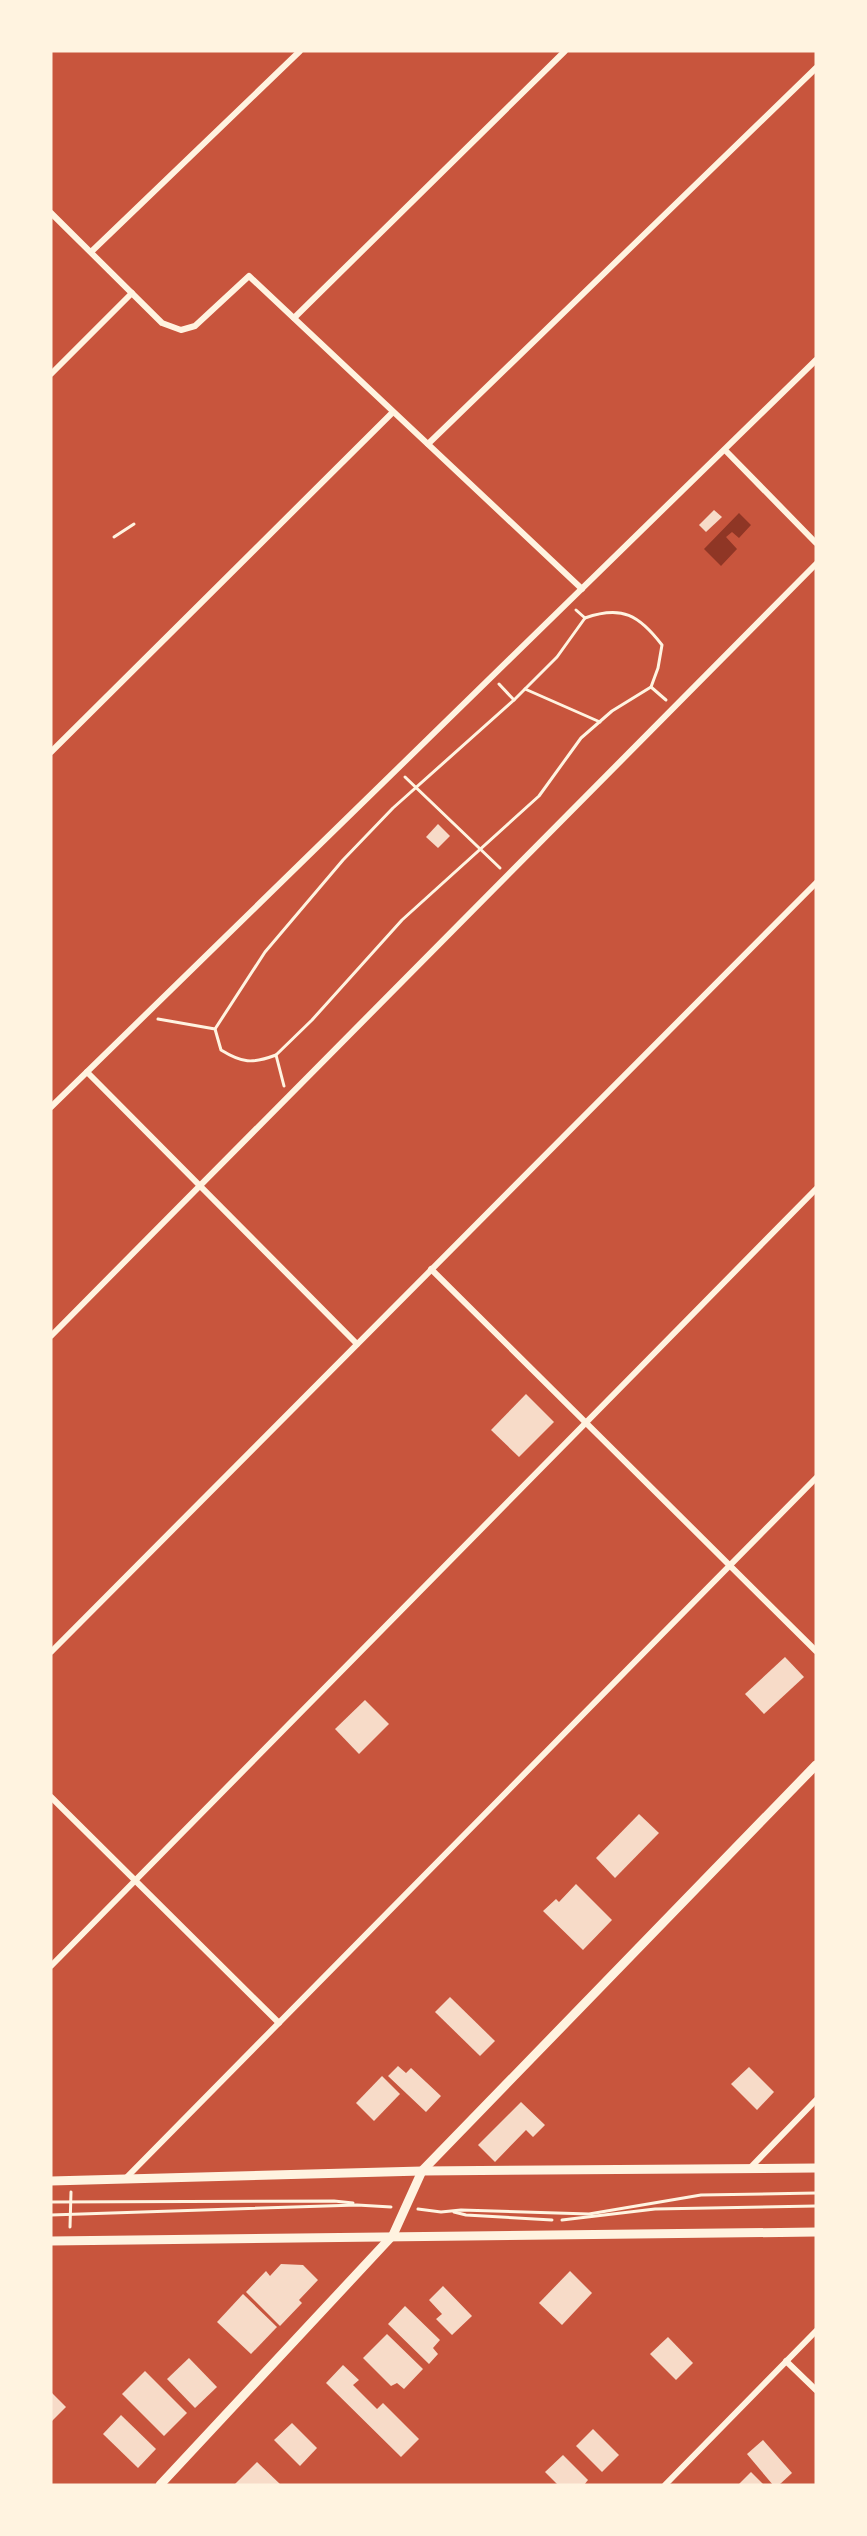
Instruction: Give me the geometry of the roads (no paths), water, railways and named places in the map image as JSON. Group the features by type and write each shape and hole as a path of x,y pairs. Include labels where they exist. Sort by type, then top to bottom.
{"street":[{"path":"91,252 300,51"},
{"path":"294,318 566,51"},
{"path":"428,444 816,68"},
{"path":"51,213 162,323 181,330 195,326 249,276 582,589"},
{"path":"51,374 132,293"},
{"path":"51,1107 816,360"},
{"path":"51,752 393,412"},
{"path":"725,450 816,543"},
{"path":"51,1336 816,564"},
{"path":"51,1652 816,883"},
{"path":"87,1072 357,1344"},
{"path":"51,1966 816,1189"},
{"path":"431,1269 816,1651"},
{"path":"125,2179 816,1478"},
{"path":"160,2485 393,2235 422,2171 816,1765"},
{"path":"51,1797 279,2023"},
{"path":"750,2168 816,2100"},
{"path":"51,2181 422,2171 816,2168"},
{"path":"51,2241 393,2235 816,2232"},
{"path":"665,2485 816,2331"},
{"path":"786,2361 816,2390"}]}
